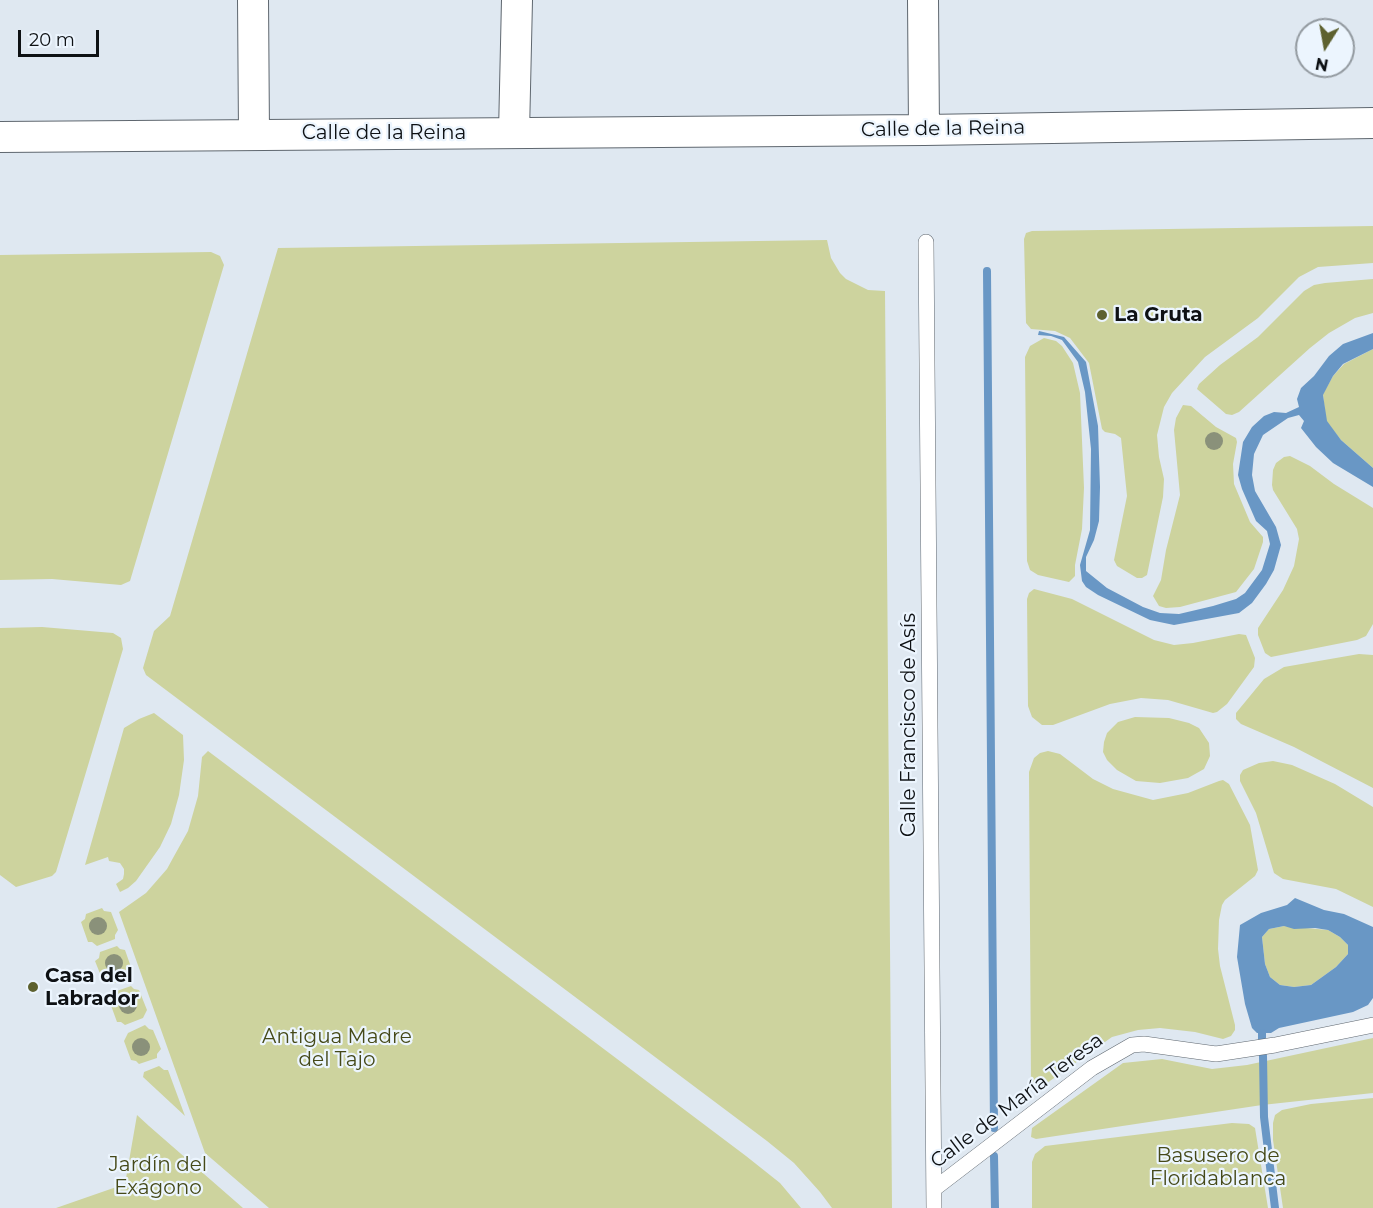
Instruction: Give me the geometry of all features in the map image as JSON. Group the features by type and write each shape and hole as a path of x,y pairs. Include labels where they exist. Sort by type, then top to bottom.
{"street":[{"path":"253,0 254,133"},
{"path":"514,133 518,0"},
{"path":"923,0 924,130"},
{"name":"Calle de la Reina","path":"0,137 254,133 924,130 1373,123"}],"lane":[{"name":"Calle Francisco de Asís","path":"926,242 934,1208"},
{"name":"Calle de María Teresa","path":"934,1189 1092,1068 1132,1045 1144,1044 1216,1054 1275,1046 1373,1025"}],"green space":[{"path":"1373,226 1373,263 1318,267 1299,277 1258,318 1205,357 1172,393 1164,407 1157,435 1164,479 1163,497 1147,575 1137,578 1117,566 1114,560 1127,496 1121,438 1102,429 1089,363 1070,338 1055,331 1031,329 1026,323 1024,239 1026,233 1032,231"},
{"path":"827,240 831,258 846,279 868,290 885,291 892,1208 832,1208 794,1163 767,1141 146,675 143,668 154,631 170,616 278,248"},
{"path":"211,252 220,256 224,265 130,581 121,585 52,579 0,580 0,255"},
{"path":"1373,279 1373,313 1355,318 1329,333 1239,412 1232,415 1226,414 1197,389 1199,384 1220,365 1258,337 1304,291 1314,285 1325,283"},
{"path":"1044,338 1056,341 1062,346 1073,363 1080,393 1084,488 1082,529 1075,576 1069,582 1038,575 1030,570 1027,561 1025,357 1030,346"},
{"path":"1373,349 1373,468 1341,440 1326,421 1323,394 1333,376 1344,364"},
{"path":"1183,405 1191,406 1216,427 1236,438 1233,464 1234,484 1250,522 1263,537 1263,542 1254,569 1236,592 1180,607 1166,608 1159,606 1153,596 1161,580 1180,495 1174,430 1176,418"},
{"path":"1290,456 1310,466 1373,508 1373,624 1366,636 1357,640 1271,657 1265,653 1258,635 1258,628 1283,590 1294,566 1299,539 1297,529 1272,485 1276,463"},
{"path":"1034,589 1072,599 1154,640 1174,645 1239,634 1246,635 1255,658 1254,667 1227,704 1217,712 1213,713 1168,700 1141,698 1110,704 1053,725 1042,725 1032,717 1028,706 1027,599 1029,593"},
{"path":"42,627 113,633 121,638 123,649 56,872 52,876 16,887 0,875 0,628"},
{"path":"1359,654 1373,655 1373,788 1294,747 1241,724 1236,719 1236,713 1264,679 1284,667"},
{"path":"154,713 183,735 184,760 179,795 171,824 160,847 136,881 120,892 116,884 123,879 124,869 120,863 109,861 108,857 85,865 124,728"},
{"path":"1135,717 1169,718 1199,728 1209,743 1210,756 1204,769 1188,778 1160,783 1136,781 1117,770 1103,752 1107,733 1118,722"},
{"name":"Antigua Madre del Tajo","path":"208,751 746,1156 780,1183 801,1208 269,1208 205,1153 119,912 146,893 167,869 188,831 198,796 202,757"},
{"path":"1048,751 1060,754 1093,779 1113,789 1153,800 1188,793 1223,780 1229,784 1250,825 1258,870 1255,876 1225,900 1219,920 1220,966 1235,1025 1231,1036 1223,1039 1195,1032 1160,1028 1138,1030 1112,1037 1040,1088 1036,1088 1031,1082 1029,772 1034,758"},
{"path":"1273,761 1292,765 1335,784 1373,807 1373,907 1336,889 1283,879 1274,873 1256,813 1240,781 1243,770 1259,763"},
{"path":"102,908 104,911 111,912 118,930 115,939 97,946 88,942 81,922 85,919 86,914"},
{"path":"1284,926 1328,930 1348,945 1348,954 1336,967 1311,985 1294,987 1280,985 1270,977 1265,964 1262,937 1269,929"},
{"path":"117,946 125,950 132,970 129,979 111,984 103,981 95,961 99,958 100,952"},
{"path":"131,986 139,990 147,1010 143,1018 125,1025 117,1022 109,1000 114,992"},
{"path":"145,1025 153,1030 161,1049 157,1058 139,1064 131,1060 124,1041 128,1033"},
{"path":"1373,1038 1373,1093 1262,1105 1036,1139 1031,1137 1032,1128 1123,1063 1162,1059 1212,1069 1247,1065"},
{"path":"159,1066 168,1070 185,1116 143,1077 144,1072"},
{"path":"1373,1098 1373,1208 1283,1208 1273,1140 1275,1115 1282,1110 1311,1104"},
{"name":"Jardín del Exágono","path":"137,1115 243,1208 56,1208 125,1184"},
{"name":"Basusero de Floridablanca","path":"1232,1123 1249,1124 1255,1128 1268,1208 1032,1208 1032,1162 1035,1154 1045,1146"}],"water":[{"path":"1039,331 1064,337 1086,362 1098,426 1100,487 1099,521 1086,557 1086,571 1107,588 1143,607 1160,613 1179,614 1236,599 1245,593 1262,570 1270,544 1267,531 1256,521 1238,475 1243,442 1252,427 1264,416 1274,412 1286,413 1299,407 1297,399 1301,388 1314,376 1329,356 1343,344 1373,333 1373,349 1343,364 1333,376 1323,395 1327,421 1341,440 1373,468 1373,487 1333,463 1316,447 1301,428 1304,421 1299,415 1288,418 1263,435 1254,454 1252,475 1255,491 1276,527 1281,545 1274,570 1266,584 1252,603 1239,613 1174,625 1150,620 1098,595 1086,587 1082,581 1080,565 1090,530 1091,449 1085,392 1078,362 1062,340 1038,335"},
{"path":"1295,898 1324,910 1344,914 1373,927 1373,998 1368,1005 1353,1012 1279,1028 1271,1033 1257,1033 1252,1028 1245,1004 1237,957 1240,925 1261,913 1287,905","holes":["1284,926 1294,929 1328,930 1348,945 1348,954 1336,967 1311,985 1294,987 1280,985 1270,977 1265,964 1262,937 1269,929"]}],"waterway":[{"path":"987,271 994,1128"},
{"path":"1262,1033 1262,1039"},
{"path":"1263,1056 1264,1117 1275,1208"},
{"path":"994,1156 995,1208"}],"place":[{"name":"La Gruta","path":"1102,315"},
{"name":"Casa del Labrador","path":"33,987"}]}
